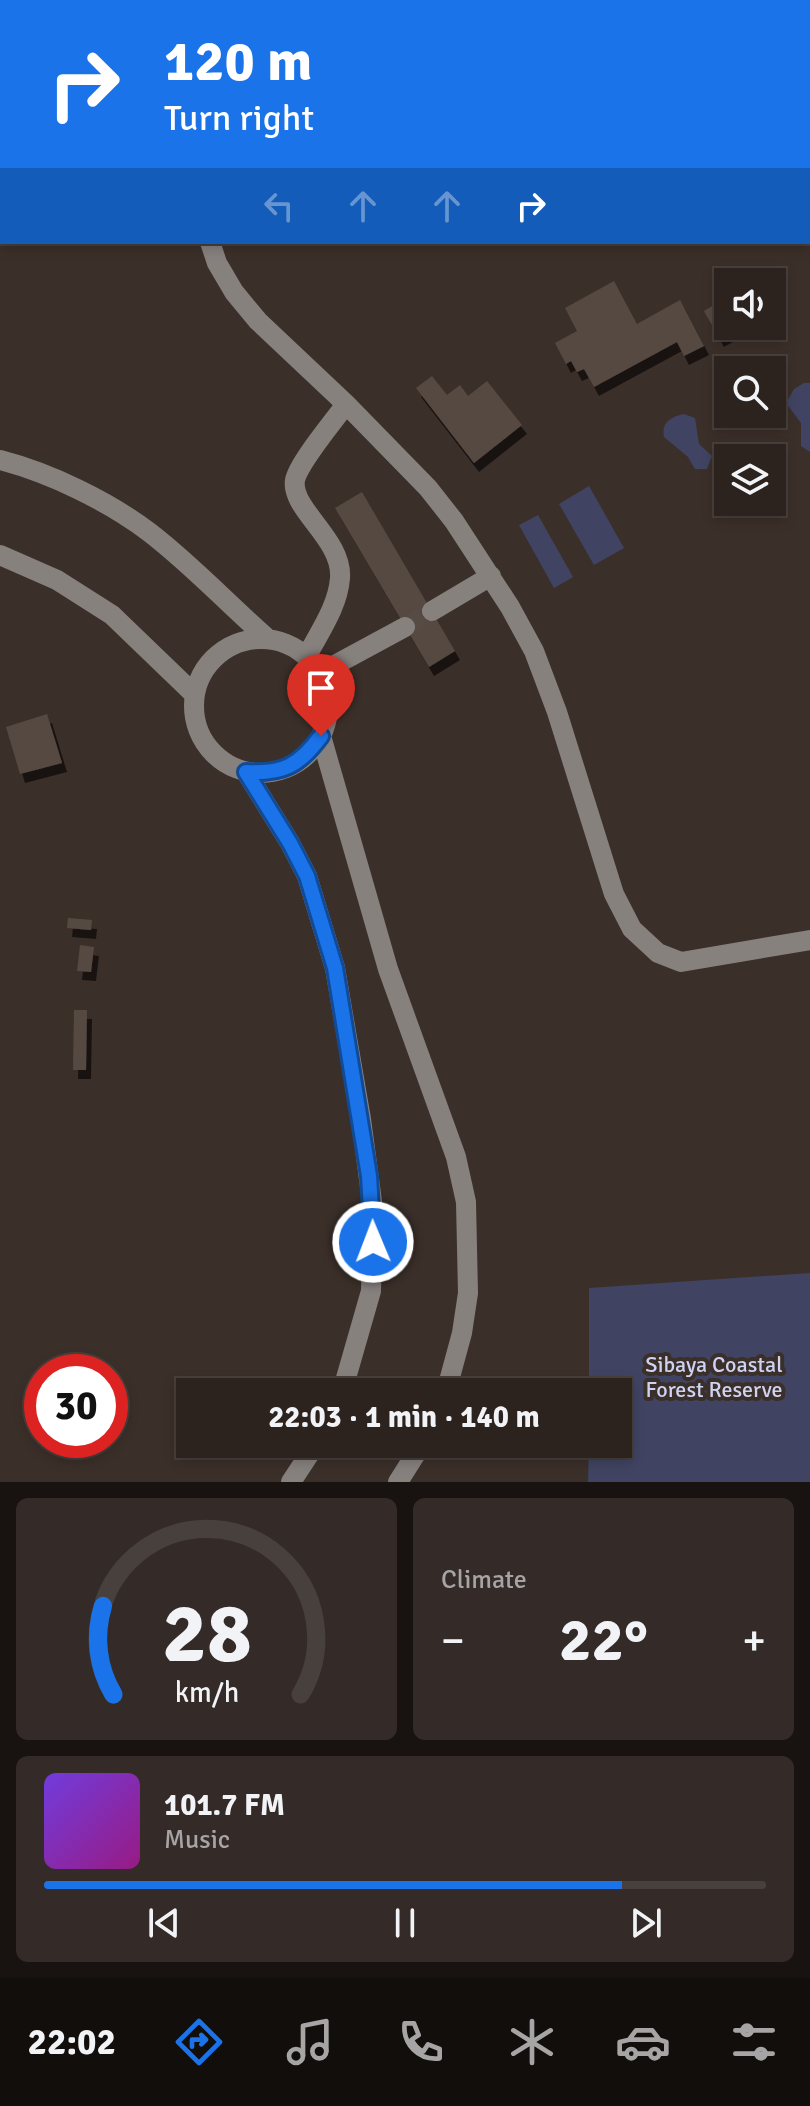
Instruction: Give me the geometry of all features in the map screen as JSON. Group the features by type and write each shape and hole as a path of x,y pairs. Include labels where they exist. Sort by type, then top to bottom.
{"street":[{"path":"211,244 217,263 234,292 258,321 346,404 428,488 491,576 534,651 557,712 614,894 632,929 658,953 681,962 810,940"},
{"path":"307,656 337,600 341,575 330,541 296,494 296,477 346,404"},
{"path":"0,460 82,491 146,530 268,639"},
{"path":"0,555 57,580 112,615 194,694"},
{"path":"432,611 491,576"},
{"path":"320,673 405,627"},
{"path":"248,639 268,639 289,644 307,656 320,673 328,694 328,715 321,736 308,754 290,767 268,773 246,772 227,765 210,752 199,734 193,714 194,694 201,675 213,658 229,646 248,639"},
{"path":"321,736 388,969 456,1157 466,1202 468,1293 462,1333 450,1378"},
{"path":"246,772 307,876 335,968 361,1119 373,1209 371,1291 346,1378"},
{"path":"291,1482 307,1458"},
{"path":"398,1482 413,1458"}],"green space":[{"path":"810,383 810,452 801,446 801,423 786,403 794,389"},
{"path":"684,414 695,418 699,444 712,456 707,469 695,469 688,457 664,437 668,421"},
{"path":"589,486 624,548 594,565 559,504"},
{"path":"538,515 573,577 554,588 519,525"},
{"name":"Sibaya Coastal Forest Reserve","path":"810,1273 810,1482 588,1482 589,1458 632,1458 632,1378 589,1378 589,1288"}],"building":[{"path":"614,281 637,324 680,300 704,346 684,356 677,342 594,387 584,369 577,372 571,361 566,364 555,343 577,331 565,308"},
{"path":"714,305 714,329 704,311"},
{"path":"432,376 447,395 460,385 468,396 487,381 522,425 474,463 416,388"},
{"path":"362,492 455,651 429,667 335,508"},
{"path":"47,714 62,763 20,774 6,727"},
{"path":"68,918 92,920 91,930 67,928"},
{"path":"80,945 94,947 91,972 77,971"},
{"path":"74,1010 87,1010 86,1070 73,1070"}],"tunnel":[{"path":"405,627 432,611"}],"route":[{"path":"321,736 308,754 290,767 268,773 246,772 307,876 335,968 369,1176 373,1242"}]}
